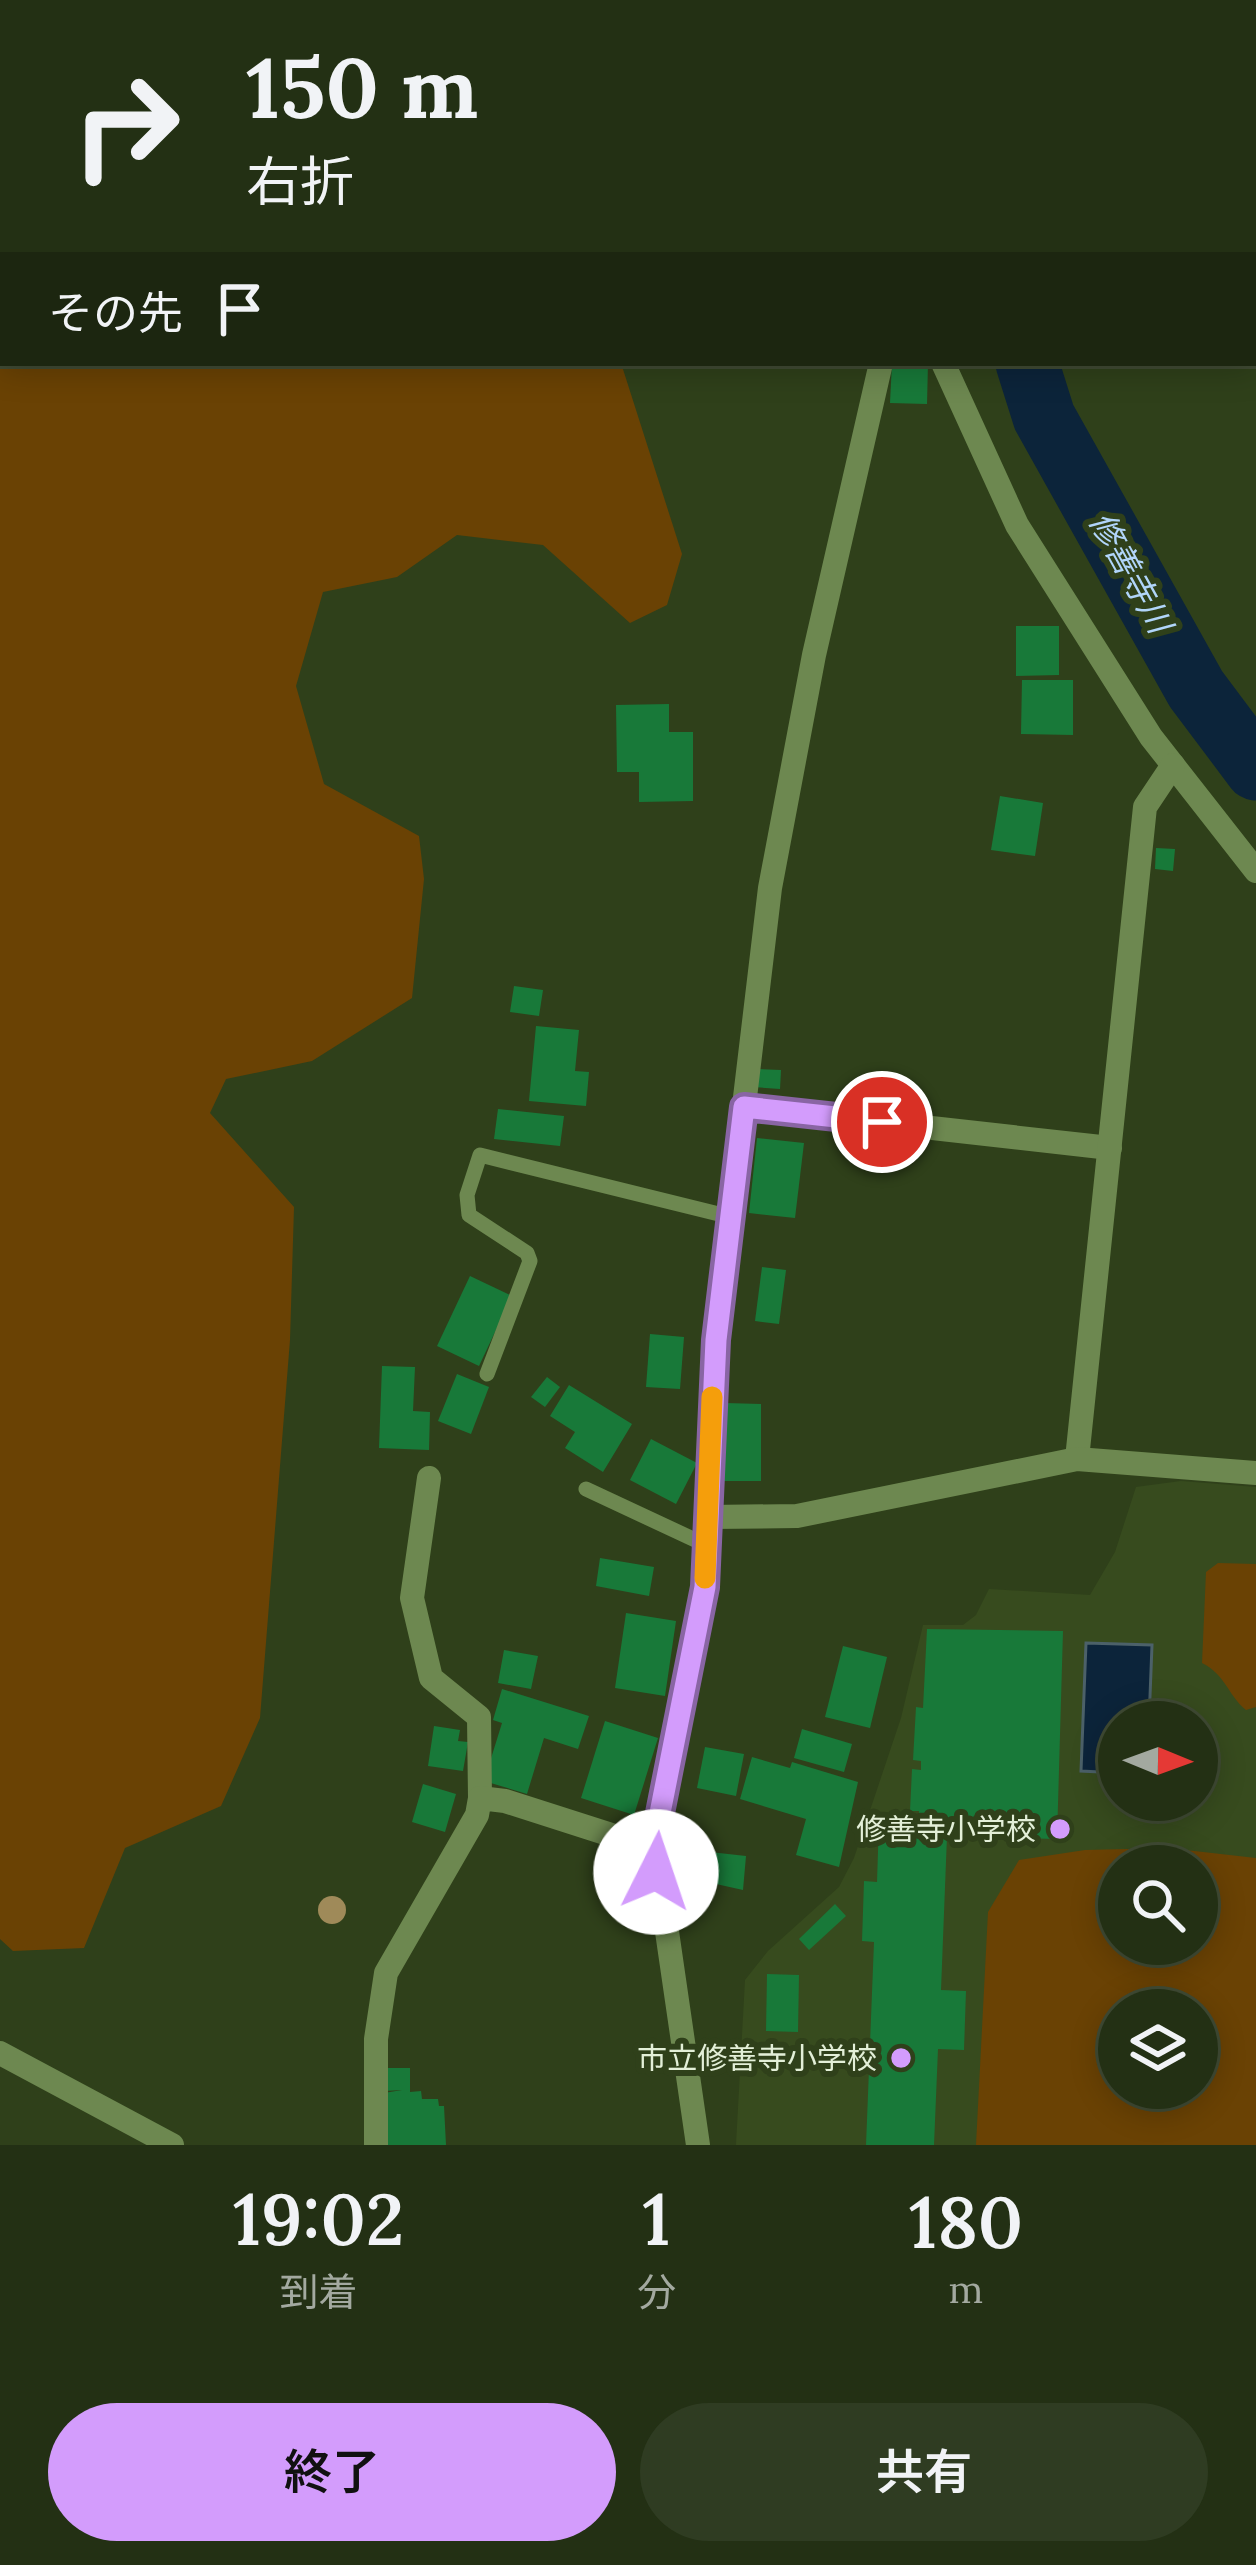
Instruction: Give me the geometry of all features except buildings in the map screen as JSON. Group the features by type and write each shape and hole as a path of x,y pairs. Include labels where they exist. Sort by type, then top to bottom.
{"street":[{"path":"698,2145 655,1849 694,1655 708,1546 712,1398 770,888 814,655 879,366"},
{"path":"944,366 1017,525 1173,766 1256,871"},
{"path":"1077,1459 1145,807 1173,766"},
{"path":"744,1107 1110,1148"},
{"path":"709,1517 797,1516 1077,1459 1256,1473"},
{"path":"376,2145 376,2039 386,1972 427,1909 477,1815 480,1798 479,1717 431,1678 412,1598 417,1532 429,1478"},
{"path":"480,1798 505,1801 655,1849"},
{"path":"0,2053 172,2145"}],"lane":[{"path":"488,1374 530,1261 526,1252 469,1215 467,1195 480,1155 731,1217"},
{"path":"586,1489 708,1546"}],"shaded area":[{"path":"0,366 622,366 682,554 667,605 630,623 543,545 457,535 397,577 323,592 296,686 324,784 419,836 424,879 412,998 312,1061 226,1079 210,1113 294,1207 290,1340 260,1718 221,1806 125,1848 84,1948 13,1951 0,1939"},
{"name":"修善寺小学校","path":"1181,1481 1256,1487 1256,2145 736,2145 745,1980 768,1951 839,1887 854,1858 901,1718 923,1625 963,1625 976,1615 989,1589 1090,1595 1115,1552 1136,1487"},
{"path":"1218,1563 1256,1564 1256,1707 1246,1710 1202,1663 1206,1572"},
{"path":"1098,1850 1098,1965 1218,1965 1218,1854 1256,1858 1256,2145 976,2145 988,1912 1019,1860"}],"water":[{"path":"1086,1643 1152,1645 1150,1701 1098,1701 1098,1772 1081,1771"}],"waterway":[{"name":"修善寺川","path":"1028,366 1044,417 1196,689 1256,769"}],"slow traffic":[{"path":"705,1578 712,1397"}],"place":[{"name":"修善寺小学校","path":"1060,1829"},
{"name":"市立修善寺小学校","path":"901,2058"}],"route":[{"path":"656,1872 660,1813 705,1587 716,1340 744,1107 882,1122"}]}
